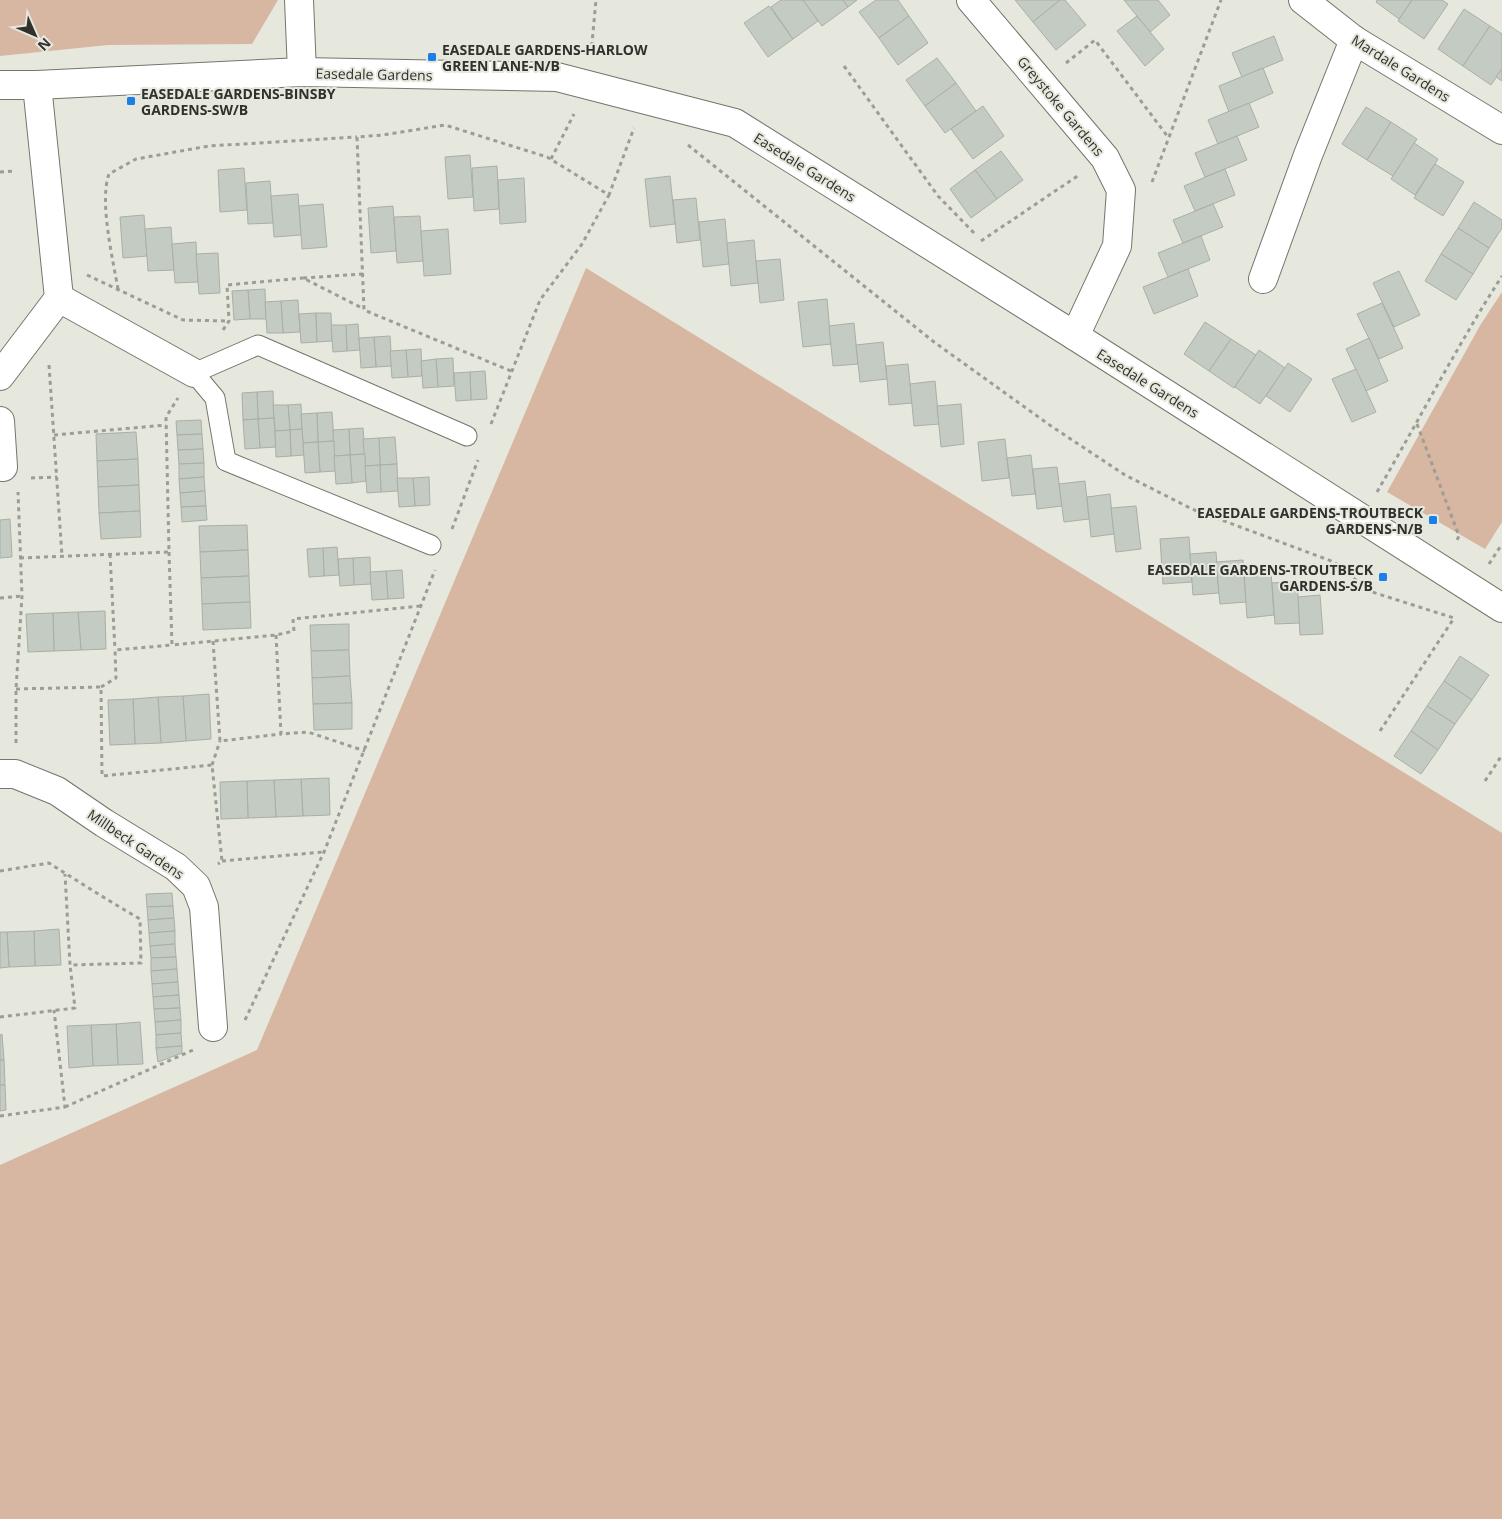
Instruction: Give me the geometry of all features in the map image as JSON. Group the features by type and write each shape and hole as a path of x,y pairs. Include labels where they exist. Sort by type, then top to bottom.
{"street":[{"path":"299,0 302,72"},
{"name":"Greystoke Gardens","path":"971,0 1105,158 1121,190 1117,246 1075,336"},
{"name":"Mardale Gardens","path":"1303,0 1354,40 1502,130"},
{"path":"1263,279 1308,155 1354,40"},
{"name":"Easedale Gardens","path":"0,85 37,85 302,72 557,77 735,123 1075,336 1502,608"},
{"path":"0,376 58,298 37,85"},
{"path":"58,298 194,373"},
{"path":"0,421 11,478"},
{"name":"Millbeck Gardens","path":"8,774 57,791 176,868 196,886 204,907 213,1027"}],"lane":[{"path":"437,548 226,461 215,398 194,373 258,345 467,436"}],"path":[{"path":"551,159 589,85 596,0"},
{"path":"1150,186 1220,0"},
{"path":"1041,83 1095,40 1168,138"},
{"path":"844,66 938,196 981,241 1105,158"},
{"path":"243,1024 324,852 420,606 437,548 484,445 540,300 582,244 609,195 644,100"},
{"path":"118,289 105,203 105,184 109,174 136,159 209,146 383,135 445,125 551,159 609,195"},
{"path":"357,137 364,310"},
{"path":"684,142 934,342 1050,426 1125,476 1192,509 1334,562 1369,591 1454,618"},
{"path":"54,260 183,320 229,321"},
{"path":"172,645 166,418 229,321 227,285 363,274"},
{"path":"1361,518 1417,423 1470,326 1502,276"},
{"path":"303,278 364,310 511,371"},
{"path":"49,361 62,556"},
{"path":"1417,423 1459,536 1442,569"},
{"path":"54,435 166,425"},
{"path":"467,436 484,445"},
{"path":"28,478 57,477"},
{"path":"8,774 22,596 20,558 11,478"},
{"path":"1380,731 1502,544"},
{"path":"20,558 170,552"},
{"path":"16,689 101,687 116,678 110,554"},
{"path":"0,598 22,596"},
{"path":"115,650 276,635 294,631 293,619 420,606"},
{"path":"276,635 280,734"},
{"path":"213,641 220,741 212,765 222,861"},
{"path":"101,687 102,776 212,765"},
{"path":"220,741 308,732 365,751"},
{"path":"1485,781 1502,755"},
{"path":"196,886 222,861 324,852"},
{"path":"0,871 49,863 140,919 142,963 70,965"},
{"path":"0,1018 75,1008 70,965 66,874"},
{"path":"54,1010 66,1107"},
{"path":"0,1116 66,1107 213,1041 213,1027"}],"shaded area":[{"path":"0,0 278,0 252,44 108,45 0,56"},
{"path":"586,268 1502,833 1502,1519 0,1519 0,1165 257,1050"},
{"path":"1502,292 1502,522 1485,549 1387,492 1481,324"}],"building":[{"path":"781,0 803,0 818,21 793,39 771,7"},
{"path":"803,0 843,0 848,7 822,26"},
{"path":"843,0 857,0 848,7"},
{"path":"876,0 898,0 909,16 879,38 859,12"},
{"path":"1015,0 1060,0 1033,22"},
{"path":"1060,0 1065,0 1086,25 1056,50 1033,22"},
{"path":"1124,0 1158,0 1170,15 1150,32"},
{"path":"1377,0 1412,0 1399,19 1376,2"},
{"path":"1412,0 1442,0 1448,4 1424,39 1398,21"},
{"path":"769,6 793,39 768,57 744,23"},
{"path":"1464,9 1490,26 1463,66 1438,49"},
{"path":"909,16 928,43 898,65 879,38"},
{"path":"1137,16 1164,49 1145,66 1117,31"},
{"path":"1490,26 1502,34 1502,69 1491,85 1463,66"},
{"path":"1274,36 1283,60 1242,77 1232,53"},
{"path":"937,58 956,83 925,106 906,80"},
{"path":"1263,68 1273,93 1229,112 1219,86"},
{"path":"1502,69 1502,81 1496,77"},
{"path":"956,83 976,111 945,133 925,106"},
{"path":"1249,103 1259,127 1218,144 1208,120"},
{"path":"983,106 1004,136 973,159 951,129"},
{"path":"1366,107 1391,122 1367,160 1342,144"},
{"path":"1391,122 1417,139 1393,176 1367,160"},
{"path":"1237,136 1247,160 1205,177 1195,153"},
{"path":"1414,143 1438,159 1415,195 1391,179"},
{"path":"1001,151 1023,180 997,199 975,170"},
{"path":"470,155 473,197 448,199 445,157"},
{"path":"1435,164 1464,182 1443,216 1414,198"},
{"path":"497,166 499,209 474,211 472,168"},
{"path":"244,168 247,210 220,212 218,170"},
{"path":"1225,169 1235,195 1195,211 1184,186"},
{"path":"975,170 997,199 971,218 950,189"},
{"path":"670,176 675,224 650,227 645,179"},
{"path":"524,178 526,222 500,224 498,180"},
{"path":"270,181 273,223 248,224 246,183"},
{"path":"298,194 301,235 274,237 271,196"},
{"path":"696,198 700,240 677,243 673,200"},
{"path":"1474,202 1502,220 1502,228 1489,248 1458,228"},
{"path":"323,204 327,247 302,249 299,206"},
{"path":"1213,204 1223,227 1183,243 1173,220"},
{"path":"393,206 396,251 371,253 368,208"},
{"path":"144,215 147,256 123,258 120,217"},
{"path":"420,216 423,261 397,263 394,217"},
{"path":"725,219 729,264 703,267 699,222"},
{"path":"171,227 174,270 148,271 145,229"},
{"path":"1458,228 1489,248 1473,274 1441,254"},
{"path":"448,229 451,274 424,276 421,231"},
{"path":"1201,236 1210,260 1168,277 1158,253"},
{"path":"754,240 758,283 731,286 727,243"},
{"path":"196,242 198,282 175,283 172,244"},
{"path":"218,253 220,293 199,294 196,254"},
{"path":"1441,254 1473,274 1456,300 1425,281"},
{"path":"780,259 784,300 760,303 756,261"},
{"path":"1188,269 1198,296 1154,314 1143,287"},
{"path":"1399,271 1420,315 1394,327 1373,283"},
{"path":"265,289 266,319 250,319 248,290"},
{"path":"248,290 250,319 234,320 232,291"},
{"path":"827,299 831,344 803,347 798,302"},
{"path":"298,300 300,332 283,333 281,301"},
{"path":"281,301 283,333 267,333 265,302"},
{"path":"1382,303 1403,348 1379,359 1357,314"},
{"path":"316,313 317,342 301,343 299,314"},
{"path":"316,313 331,313 332,341 317,342"},
{"path":"1205,322 1231,339 1209,371 1184,354"},
{"path":"854,323 858,364 833,366 829,326"},
{"path":"358,324 360,350 347,351 346,325"},
{"path":"331,325 346,325 347,351 333,352"},
{"path":"390,336 392,366 376,367 374,337"},
{"path":"374,337 376,367 361,368 359,338"},
{"path":"1369,338 1388,381 1366,391 1346,349"},
{"path":"1231,339 1256,355 1234,388 1209,371"},
{"path":"883,342 887,379 860,382 856,345"},
{"path":"421,349 422,376 408,377 406,350"},
{"path":"406,350 408,377 392,378 390,351"},
{"path":"1259,350 1285,368 1260,404 1235,387"},
{"path":"453,358 454,386 438,387 436,359"},
{"path":"436,359 438,387 423,388 421,361"},
{"path":"1288,363 1312,379 1290,412 1266,396"},
{"path":"908,364 912,403 889,405 886,366"},
{"path":"1356,369 1376,412 1352,422 1332,379"},
{"path":"485,371 487,399 471,400 470,372"},
{"path":"470,372 471,400 456,401 454,373"},
{"path":"935,381 939,424 914,426 910,384"},
{"path":"273,391 274,418 258,419 257,392"},
{"path":"257,392 258,419 243,420 242,393"},
{"path":"301,404 302,429 290,430 288,405"},
{"path":"961,404 964,444 941,447 937,406"},
{"path":"273,405 288,405 290,430 275,431"},
{"path":"332,412 334,441 318,442 317,413"},
{"path":"317,413 318,442 303,443 301,414"},
{"path":"274,418 276,447 260,448 258,419"},
{"path":"258,419 260,448 245,449 243,420"},
{"path":"201,420 202,434 177,435 176,421"},
{"path":"363,428 365,454 350,455 349,429"},
{"path":"302,429 304,455 291,456 290,430"},
{"path":"349,429 350,455 334,456 333,430"},
{"path":"290,430 291,456 276,457 275,431"},
{"path":"136,432 138,459 97,461 96,434"},
{"path":"202,434 203,449 178,450 177,435"},
{"path":"395,437 397,464 380,465 379,438"},
{"path":"379,438 380,465 365,466 363,439"},
{"path":"1005,439 1009,478 982,481 978,442"},
{"path":"334,441 335,471 320,472 318,442"},
{"path":"318,442 320,472 305,473 303,443"},
{"path":"203,449 204,463 179,464 178,450"},
{"path":"365,454 366,481 352,483 350,455"},
{"path":"350,455 352,483 336,484 334,456"},
{"path":"1031,455 1035,494 1012,496 1007,458"},
{"path":"138,459 139,485 98,487 97,461"},
{"path":"204,463 204,477 179,479 179,464"},
{"path":"397,464 398,491 381,492 380,465"},
{"path":"380,465 381,492 367,493 365,466"},
{"path":"1057,467 1062,506 1037,509 1033,469"},
{"path":"204,477 205,491 180,493 179,479"},
{"path":"429,477 430,505 415,506 413,478"},
{"path":"397,478 413,478 415,506 399,507"},
{"path":"1085,481 1089,519 1064,522 1059,484"},
{"path":"139,485 140,511 99,513 98,487"},
{"path":"205,491 206,506 181,507 180,493"},
{"path":"1110,494 1114,534 1091,537 1087,497"},
{"path":"206,506 207,520 182,522 181,507"},
{"path":"1136,506 1141,549 1116,552 1111,508"},
{"path":"140,511 141,537 101,539 99,513"},
{"path":"10,519 12,557 0,558 0,520"},
{"path":"247,525 248,550 200,552 199,526"},
{"path":"1189,537 1192,582 1163,584 1160,539"},
{"path":"337,547 339,575 324,576 323,548"},
{"path":"323,548 324,576 309,577 307,549"},
{"path":"248,550 249,576 201,578 200,552"},
{"path":"1216,552 1219,593 1193,595 1190,554"},
{"path":"370,557 371,584 354,585 353,558"},
{"path":"353,558 354,585 340,586 338,559"},
{"path":"1243,560 1246,602 1220,604 1216,562"},
{"path":"402,570 404,598 388,599 386,571"},
{"path":"386,571 388,599 372,600 370,572"},
{"path":"1271,571 1274,615 1247,618 1244,573"},
{"path":"249,576 250,602 202,604 201,578"},
{"path":"1297,581 1300,623 1275,624 1272,583"},
{"path":"1320,595 1323,634 1300,635 1298,597"},
{"path":"250,602 251,628 203,630 202,604"},
{"path":"105,611 106,649 81,650 78,612"},
{"path":"78,612 81,650 54,651 53,613"},
{"path":"53,613 54,651 28,652 26,614"},
{"path":"349,624 349,650 311,651 310,625"},
{"path":"349,650 350,676 312,678 311,651"},
{"path":"1460,656 1489,675 1472,700 1444,681"},
{"path":"350,676 352,703 313,704 312,678"},
{"path":"1444,681 1472,700 1455,724 1427,706"},
{"path":"209,694 211,739 186,741 183,696"},
{"path":"183,696 186,741 161,743 158,697"},
{"path":"158,697 161,743 135,744 133,699"},
{"path":"133,699 135,744 110,745 108,700"},
{"path":"352,703 352,729 314,730 313,704"},
{"path":"1427,706 1455,724 1438,750 1411,731"},
{"path":"1411,731 1438,750 1421,774 1394,756"},
{"path":"329,778 330,815 303,816 301,779"},
{"path":"301,779 303,816 276,817 274,780"},
{"path":"274,780 276,817 248,818 247,781"},
{"path":"247,781 248,818 221,819 220,782"},
{"path":"172,893 173,906 147,907 146,894"},
{"path":"173,906 174,918 148,920 147,907"},
{"path":"174,918 175,931 149,933 148,920"},
{"path":"59,929 61,965 35,966 34,931"},
{"path":"34,931 35,966 9,967 7,932"},
{"path":"175,931 175,944 150,946 149,933"},
{"path":"0,932 7,932 9,967 0,968"},
{"path":"175,944 176,957 151,958 150,946"},
{"path":"176,957 177,969 151,971 151,958"},
{"path":"177,969 178,982 152,984 151,971"},
{"path":"178,982 179,995 153,997 152,984"},
{"path":"179,995 180,1008 154,1009 153,997"},
{"path":"180,1008 181,1020 155,1022 154,1009"},
{"path":"181,1020 181,1033 156,1035 155,1022"},
{"path":"140,1022 143,1064 118,1065 116,1024"},
{"path":"116,1024 118,1065 93,1066 91,1025"},
{"path":"91,1025 93,1066 69,1068 67,1026"},
{"path":"181,1033 182,1046 156,1048 156,1035"},
{"path":"2,1034 4,1060 0,1060 0,1035"},
{"path":"182,1046 182,1053 158,1062 156,1048"},
{"path":"0,1060 4,1060 5,1085 0,1085"},
{"path":"0,1085 5,1085 6,1110 0,1111"}],"place":[{"name":"EASEDALE GARDENS-HARLOW GREEN LANE-N/B","path":"432,57"},
{"name":"EASEDALE GARDENS-BINSBY GARDENS-SW/B","path":"131,101"},
{"name":"EASEDALE GARDENS-TROUTBECK GARDENS-N/B","path":"1433,520"},
{"name":"EASEDALE GARDENS-TROUTBECK GARDENS-S/B","path":"1383,577"}]}
